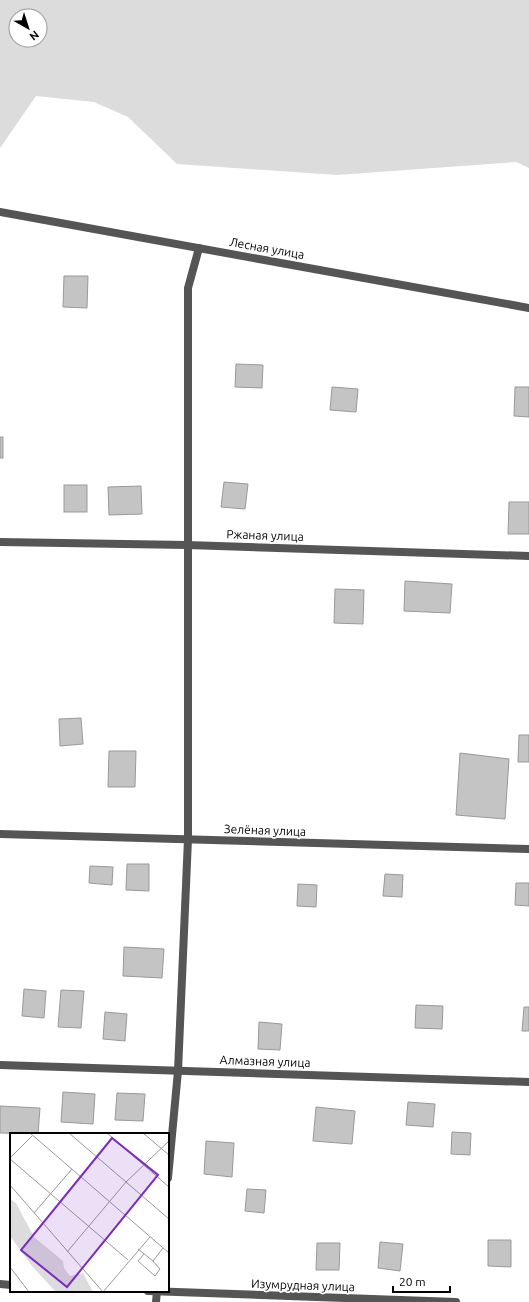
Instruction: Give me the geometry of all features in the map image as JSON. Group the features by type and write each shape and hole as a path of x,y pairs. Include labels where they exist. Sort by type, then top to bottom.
{"street":[{"name":"Лесная улица","path":"0,212 529,308"},
{"path":"169,1167 178,1071 188,839 188,288 199,248"},
{"name":"Ржаная улица","path":"0,542 187,545 529,556"},
{"name":"Зелёная улица","path":"0,834 529,849"},
{"name":"Алмазная улица","path":"0,1065 529,1082"},
{"path":"0,1284 10,1285"},
{"name":"Изумрудная улица","path":"169,1291 456,1302"},
{"path":"156,1302 157,1292"}],"shaded area":[{"path":"0,0 529,0 529,168 516,162 337,175 177,164 128,117 94,102 36,96 0,148"}],"building":[{"path":"64,276 88,276 87,308 63,307"},
{"path":"236,364 263,365 262,388 235,387"},
{"path":"332,387 358,389 356,412 330,410"},
{"path":"515,387 529,387 529,417 514,416"},
{"path":"0,437 3,437 3,458 0,458"},
{"path":"224,482 248,484 245,509 221,507"},
{"path":"64,485 87,485 87,512 64,512"},
{"path":"141,486 142,514 109,515 108,487"},
{"path":"509,502 529,502 529,534 508,534"},
{"path":"405,581 452,584 450,613 404,611"},
{"path":"335,589 364,590 363,624 334,623"},
{"path":"81,718 83,744 60,746 59,719"},
{"path":"519,735 529,735 529,762 518,762"},
{"path":"109,751 136,751 135,787 108,787"},
{"path":"460,753 509,759 505,819 456,815"},
{"path":"127,864 149,864 149,891 126,890"},
{"path":"90,866 113,867 112,885 89,883"},
{"path":"385,874 403,875 402,897 383,896"},
{"path":"516,883 529,883 529,906 515,905"},
{"path":"298,884 317,885 316,907 297,906"},
{"path":"124,947 164,949 162,978 123,976"},
{"path":"24,989 46,991 44,1018 22,1016"},
{"path":"61,990 84,991 81,1028 58,1027"},
{"path":"416,1005 443,1006 442,1029 415,1028"},
{"path":"524,1007 529,1007 529,1031 522,1031"},
{"path":"105,1012 127,1014 125,1041 103,1039"},
{"path":"259,1022 282,1024 280,1050 258,1049"},
{"path":"63,1092 95,1094 93,1124 61,1122"},
{"path":"117,1093 145,1094 143,1121 115,1120"},
{"path":"408,1102 435,1104 433,1127 406,1125"},
{"path":"0,1106 40,1108 38,1133 0,1133"},
{"path":"316,1107 355,1111 352,1144 313,1141"},
{"path":"452,1132 471,1133 470,1155 451,1154"},
{"path":"206,1141 234,1143 232,1177 204,1174"},
{"path":"247,1189 266,1190 264,1213 245,1211"},
{"path":"488,1240 511,1240 511,1267 488,1266"},
{"path":"380,1242 403,1244 400,1271 378,1268"},
{"path":"317,1243 340,1243 339,1270 316,1270"}]}
